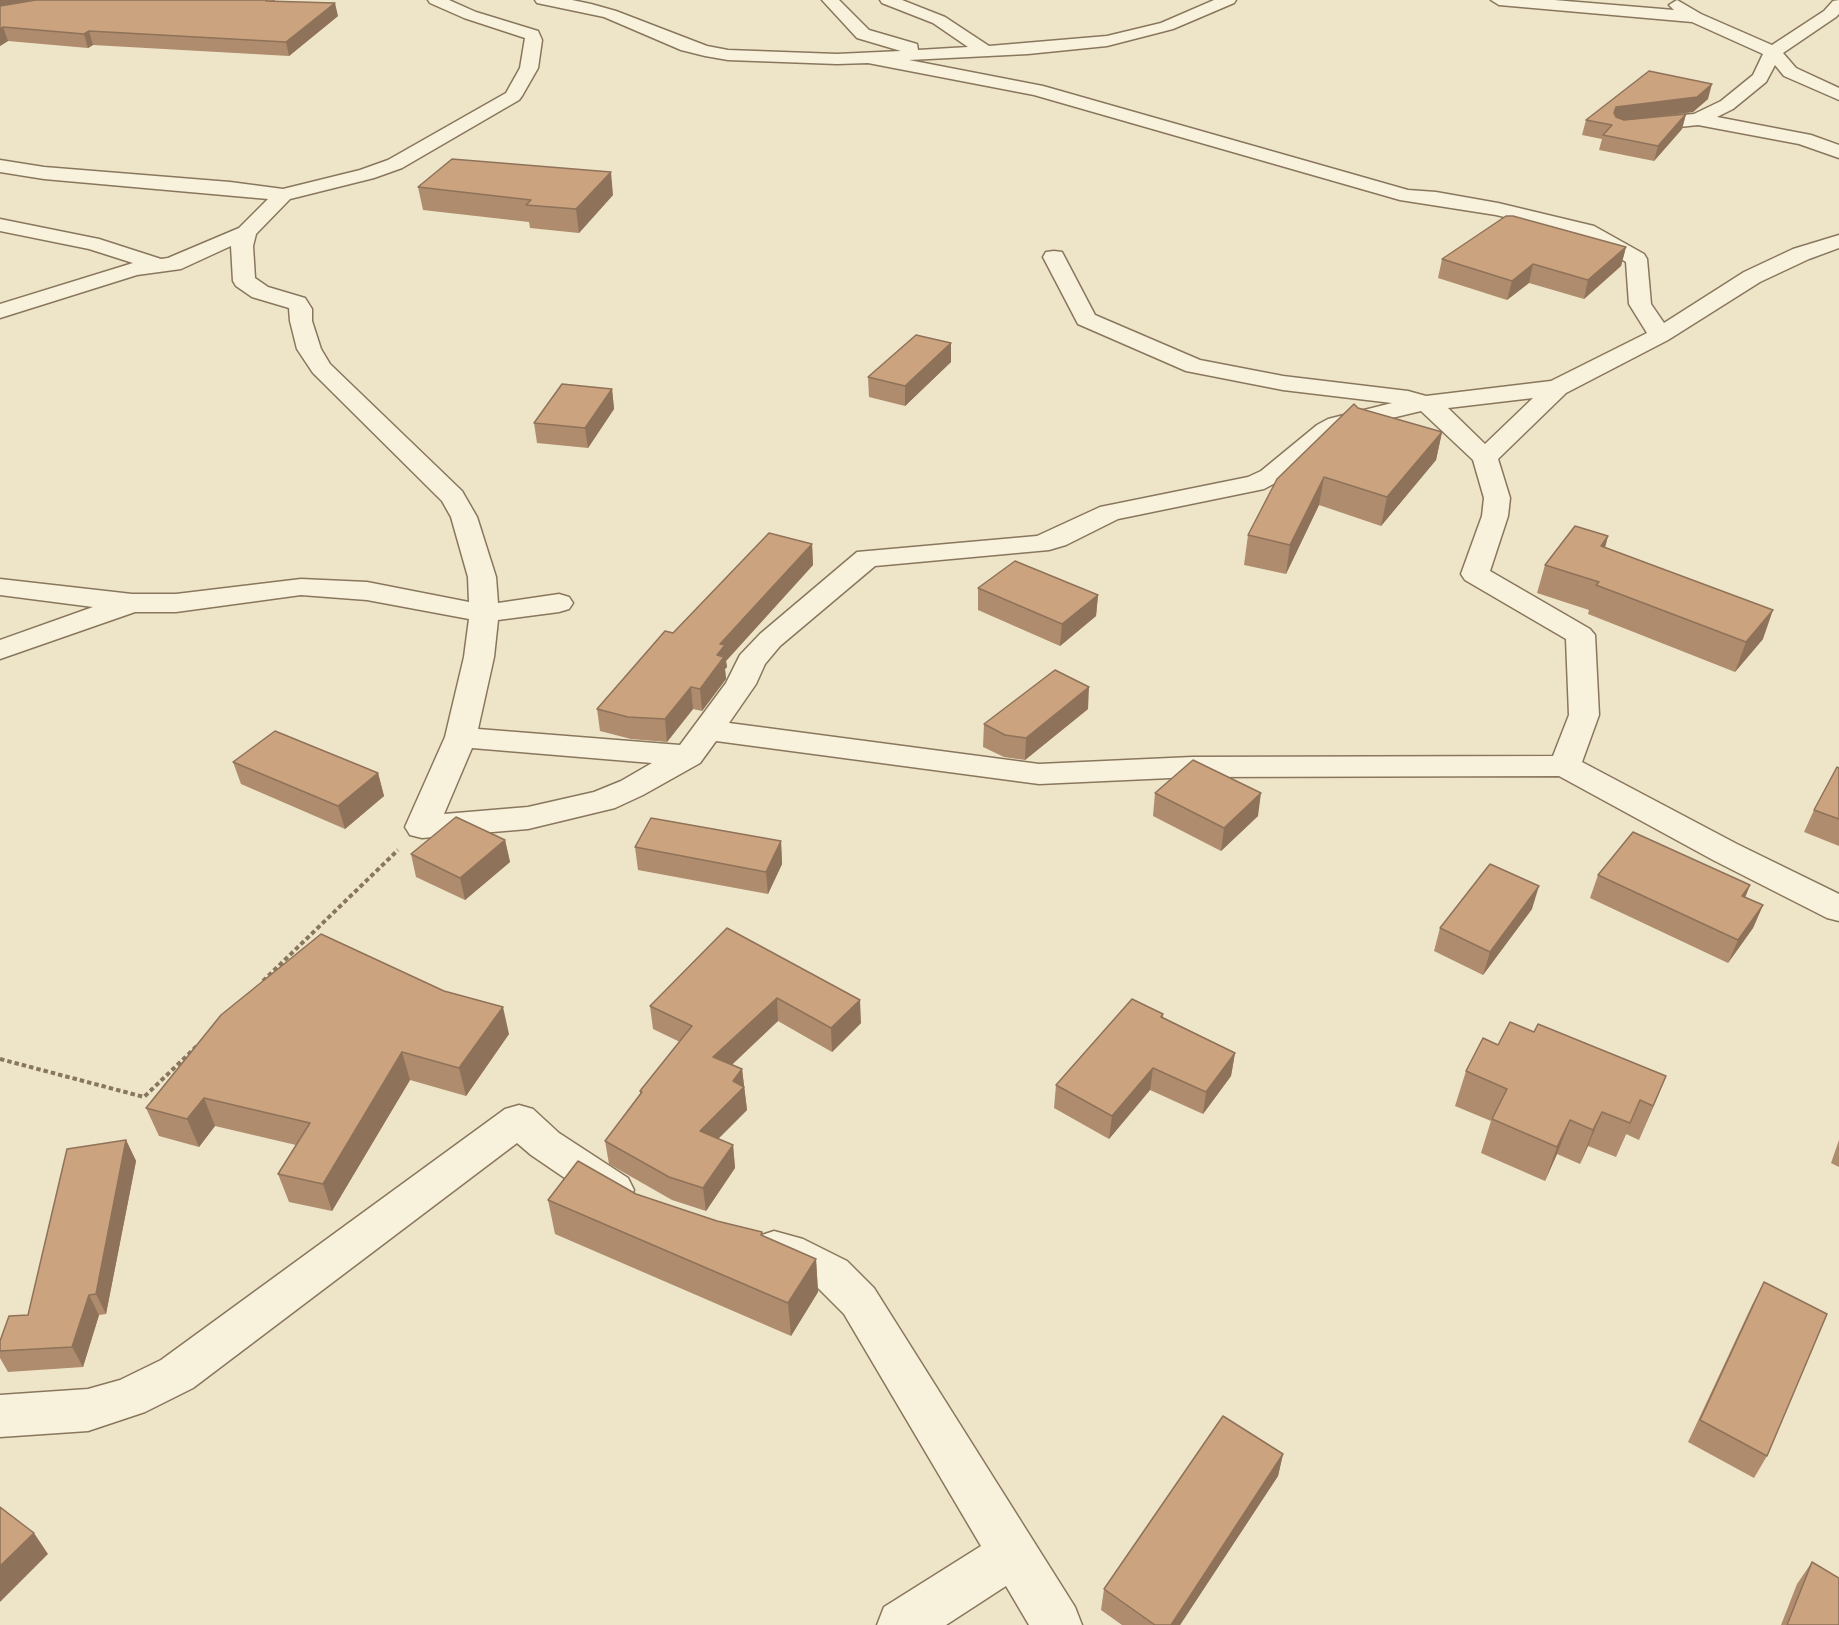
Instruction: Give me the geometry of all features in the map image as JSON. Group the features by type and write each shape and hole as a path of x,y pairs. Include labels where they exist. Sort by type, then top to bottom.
{"street":[{"path":"0,166 44,173 230,188 283,195 367,174 395,164 513,96 529,68 534,40 532,35 470,15 436,0"},
{"path":"543,0 577,5 610,14 687,46 705,51 728,55 837,59 1071,46 1126,37 1167,27 1228,0"},
{"path":"830,0 863,34 930,54"},
{"path":"888,0 939,20 985,51"},
{"path":"1499,0 1695,17"},
{"path":"1670,0 1695,17 1773,51 1790,72 1839,95"},
{"path":"1698,119 1727,105 1760,78 1773,51 1830,14 1839,4"},
{"path":"837,59 863,34"},
{"path":"870,58 1037,90 1407,196 1498,208 1542,221 1587,230 1636,260 1640,304 1660,335"},
{"path":"1621,127 1698,119 1804,139 1839,152"},
{"path":"0,311 134,269 173,264 246,232 283,195"},
{"path":"0,225 127,252 159,266"},
{"path":"246,232 242,246 244,281 260,292 297,303 301,309 301,321 309,349 321,368 453,497 464,517 482,577 484,613 479,657 461,738 422,827 528,818 603,800 632,788 689,756 741,684 751,661 770,640 867,558 1039,544 1056,539 1109,513 1255,483 1270,476 1326,430 1337,424 1425,403 1557,388"},
{"path":"1485,458 1557,388 1660,335 1752,277 1801,254 1839,241"},
{"path":"1054,257 1086,319 1194,366 1283,383 1408,398 1425,403 1437,411 1485,458 1497,498 1495,516 1474,574 1580,635 1584,715 1565,766"},
{"path":"0,587 132,603 176,603 301,587 367,591 484,613 559,603"},
{"path":"0,650 132,603"},
{"path":"706,730 1039,774 1191,767 1565,766 1725,852 1839,909"},
{"path":"461,738 689,756"},
{"path":"0,1416 88,1410 129,1398 177,1374 519,1120 554,1150 610,1188 648,1209"},
{"path":"733,1239 788,1252 832,1274 859,1301 1057,1625"},
{"path":"902,1625 1013,1553"}],"path":[{"path":"262,982 422,827"},
{"path":"0,1059 144,1097 203,1040"}],"building":[{"path":"36,0 266,0 335,3 286,42 89,31 84,34 3,27 0,29 0,6"},
{"path":"1649,71 1712,84 1697,97 1616,107 1614,113 1616,117 1624,120 1686,114 1658,146 1603,135 1612,125 1586,120"},
{"path":"452,159 611,172 576,209 526,205 531,200 418,187"},
{"path":"1506,216 1626,247 1588,280 1533,264 1512,281 1442,259"},
{"path":"916,335 951,343 905,386 868,377"},
{"path":"562,384 612,389 585,428 534,423"},
{"path":"1354,404 1358,408 1442,432 1387,497 1324,477 1290,545 1248,535 1277,479"},
{"path":"1575,526 1608,536 1601,546 1773,610 1746,642 1596,585 1599,582 1545,565"},
{"path":"769,533 812,544 720,644 725,645 717,655 724,657 700,689 691,687 665,719 628,717 597,709 665,631 673,633"},
{"path":"1015,561 1098,595 1062,624 978,588"},
{"path":"1055,670 1089,687 1026,738 1005,735 984,724"},
{"path":"275,731 378,773 338,806 233,762"},
{"path":"1193,760 1261,793 1224,828 1155,793"},
{"path":"1837,767 1839,768 1839,819 1814,810"},
{"path":"456,817 505,840 460,878 411,854"},
{"path":"651,818 781,841 766,872 635,847"},
{"path":"1633,832 1750,885 1742,896 1763,905 1738,940 1598,875"},
{"path":"1490,864 1539,886 1490,952 1440,928"},
{"path":"727,928 860,1000 831,1028 777,998 713,1057 742,1069 733,1081 744,1087 700,1131 733,1145 703,1188 669,1177 605,1141 642,1092 640,1091 692,1026 650,1006"},
{"path":"321,934 444,991 503,1007 459,1068 402,1052 323,1184 278,1174 310,1123 204,1098 187,1119 146,1108 221,1015"},
{"path":"1132,999 1163,1014 1161,1017 1235,1053 1206,1092 1153,1068 1112,1116 1056,1085"},
{"path":"1510,1022 1534,1032 1538,1024 1666,1076 1653,1106 1640,1100 1630,1123 1602,1112 1593,1130 1570,1120 1557,1147 1492,1119 1507,1089 1466,1071 1483,1038 1498,1045"},
{"path":"126,1140 96,1294 89,1295 72,1347 0,1351 0,1341 9,1316 28,1315 67,1149"},
{"path":"578,1161 636,1194 717,1221 762,1232 761,1235 816,1259 788,1303 548,1200"},
{"path":"1764,1282 1827,1314 1767,1456 1700,1420"},
{"path":"1223,1416 1283,1454 1171,1625 1155,1625 1104,1589"},
{"path":"0,1507 34,1533 0,1566"},
{"path":"1812,1562 1839,1578 1839,1625 1787,1625"}]}
